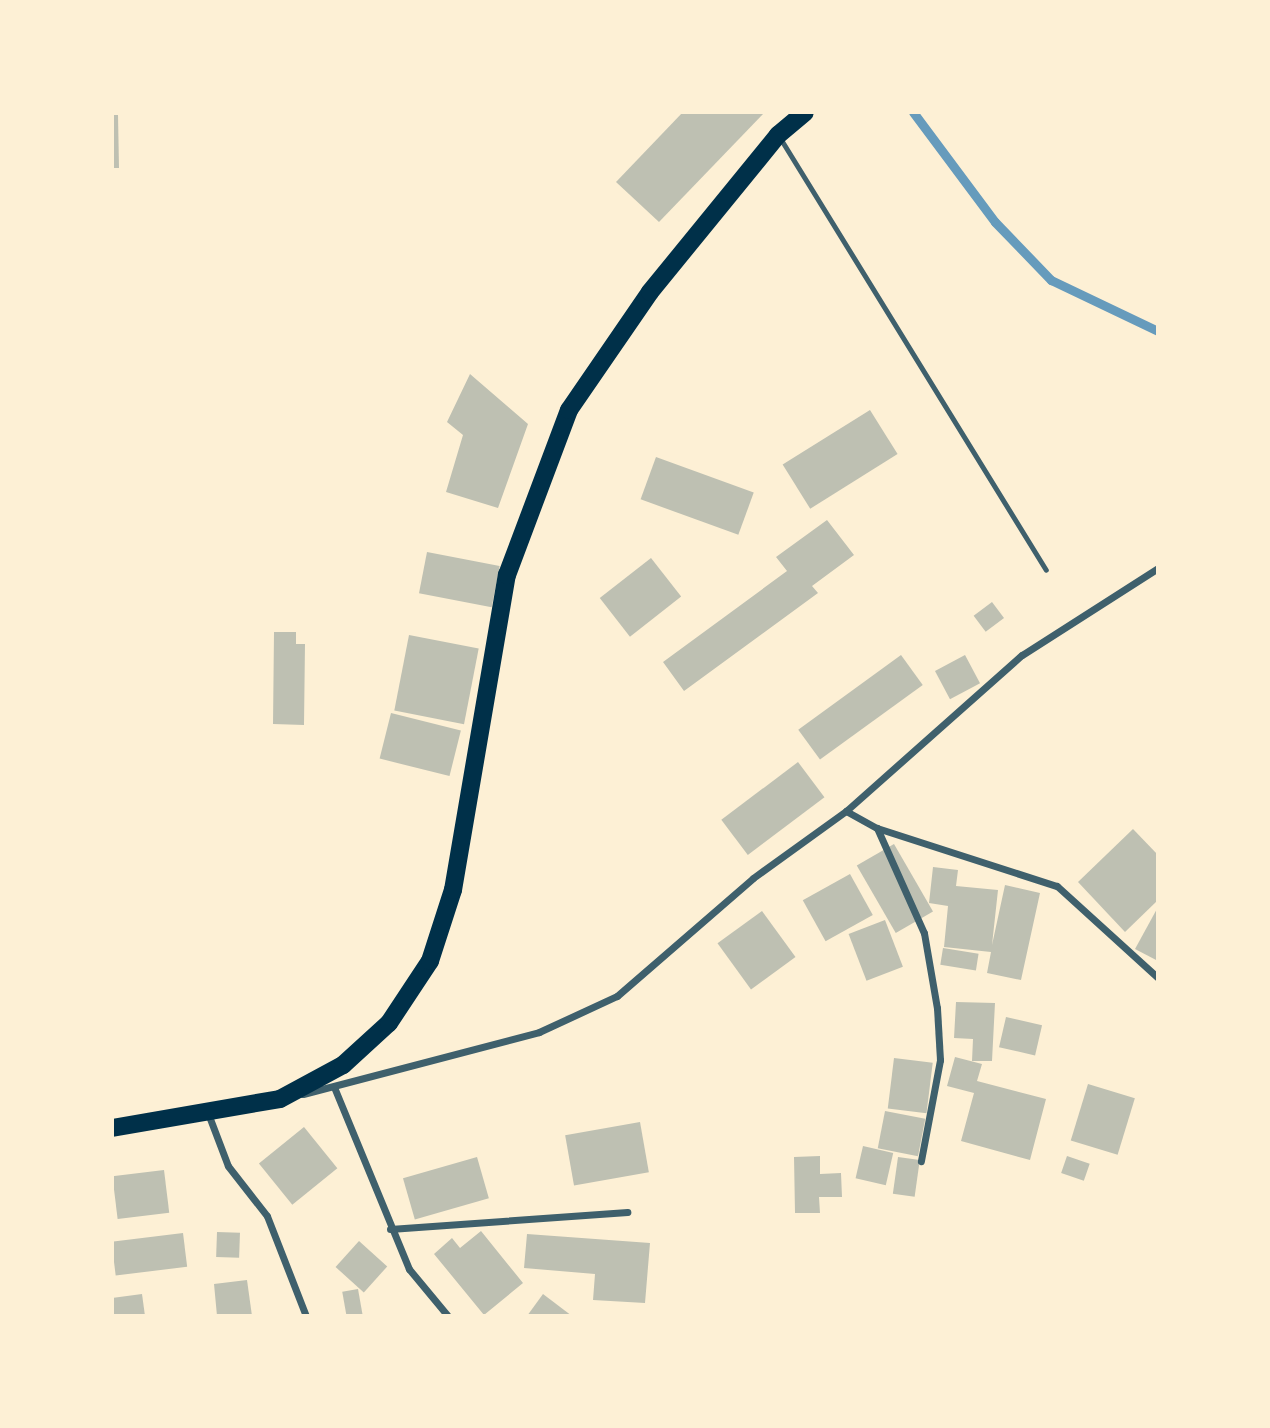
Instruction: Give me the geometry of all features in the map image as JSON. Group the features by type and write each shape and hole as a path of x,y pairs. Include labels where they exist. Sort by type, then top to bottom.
{"main road":[{"path":"112,1128 209,1116 280,1099 343,1065 380,1031 430,961 453,890 507,575 569,410 650,292 778,135 805,112"}],"street":[{"path":"280,1099 539,1032 617,996 753,878 846,811 1022,655 1158,568"},
{"path":"846,811 877,828 1057,886 1158,978"},
{"path":"877,828 924,933 937,1008 940,1060 921,1161"},
{"path":"334,1087 390,1230 409,1269 448,1316"},
{"path":"209,1116 228,1166 267,1216 306,1316"},
{"path":"390,1230 627,1212"}],"lane":[{"path":"778,135 1046,570"}],"building":[{"path":"683,112 765,112 659,222 616,182"},
{"path":"112,115 118,115 119,168 112,168"},
{"path":"470,374 528,424 498,508 446,492 463,435 447,422"},
{"path":"870,410 898,454 810,509 783,465"},
{"path":"656,457 754,493 738,535 641,499"},
{"path":"827,520 854,555 812,586 818,593 684,691 663,662 787,571 776,557"},
{"path":"427,552 500,566 492,607 419,593"},
{"path":"651,558 681,597 630,637 600,598"},
{"path":"992,602 1004,618 986,632 974,616"},
{"path":"274,632 296,632 296,644 305,644 304,725 273,724"},
{"path":"409,635 479,649 464,724 394,711"},
{"path":"901,655 923,685 820,760 798,730"},
{"path":"965,655 980,683 950,699 935,671"},
{"path":"391,713 461,730 449,776 380,759"},
{"path":"798,762 824,797 748,855 721,820"},
{"path":"1133,829 1158,855 1158,900 1125,932 1078,882"},
{"path":"894,844 933,912 896,933 857,866"},
{"path":"933,867 958,870 956,886 998,890 992,945 1005,885 1040,893 1021,980 987,973 991,952 944,947 948,906 929,903"},
{"path":"850,874 873,915 826,941 803,900"},
{"path":"1158,907 1158,961 1135,949"},
{"path":"762,911 796,957 751,989 718,943"},
{"path":"885,920 903,967 867,981 849,934"},
{"path":"943,948 979,954 976,970 940,965"},
{"path":"956,1002 995,1003 992,1061 972,1061 973,1039 954,1038"},
{"path":"1006,1017 1042,1025 1035,1056 999,1047"},
{"path":"955,1057 982,1064 977,1081 1046,1099 1030,1160 961,1141 974,1093 947,1086"},
{"path":"894,1058 933,1063 926,1113 888,1109"},
{"path":"1088,1084 1135,1098 1118,1155 1071,1140"},
{"path":"885,1111 925,1119 918,1156 878,1148"},
{"path":"640,1122 649,1172 574,1185 565,1135"},
{"path":"304,1127 337,1168 292,1205 259,1164"},
{"path":"863,1146 893,1153 886,1185 856,1178"},
{"path":"820,1156 820,1174 841,1173 842,1197 819,1197 820,1213 795,1213 794,1157"},
{"path":"1067,1156 1090,1164 1084,1181 1061,1173"},
{"path":"477,1157 489,1198 415,1220 403,1178"},
{"path":"898,1157 920,1160 915,1197 893,1194"},
{"path":"164,1170 169,1213 118,1219 112,1176"},
{"path":"481,1231 523,1283 484,1315 434,1254 452,1238 460,1248"},
{"path":"217,1232 240,1233 239,1258 216,1257"},
{"path":"183,1233 187,1267 116,1276 112,1242"},
{"path":"527,1234 650,1243 645,1303 593,1300 595,1274 524,1268"},
{"path":"359,1241 387,1266 364,1292 336,1267"},
{"path":"247,1280 252,1316 217,1316 214,1284"},
{"path":"358,1289 363,1316 347,1316 342,1292"},
{"path":"142,1294 145,1316 112,1316 112,1298"},
{"path":"543,1294 572,1316 527,1316"}],"waterway":[{"path":"913,112 995,222 1051,280 1158,331"}]}
